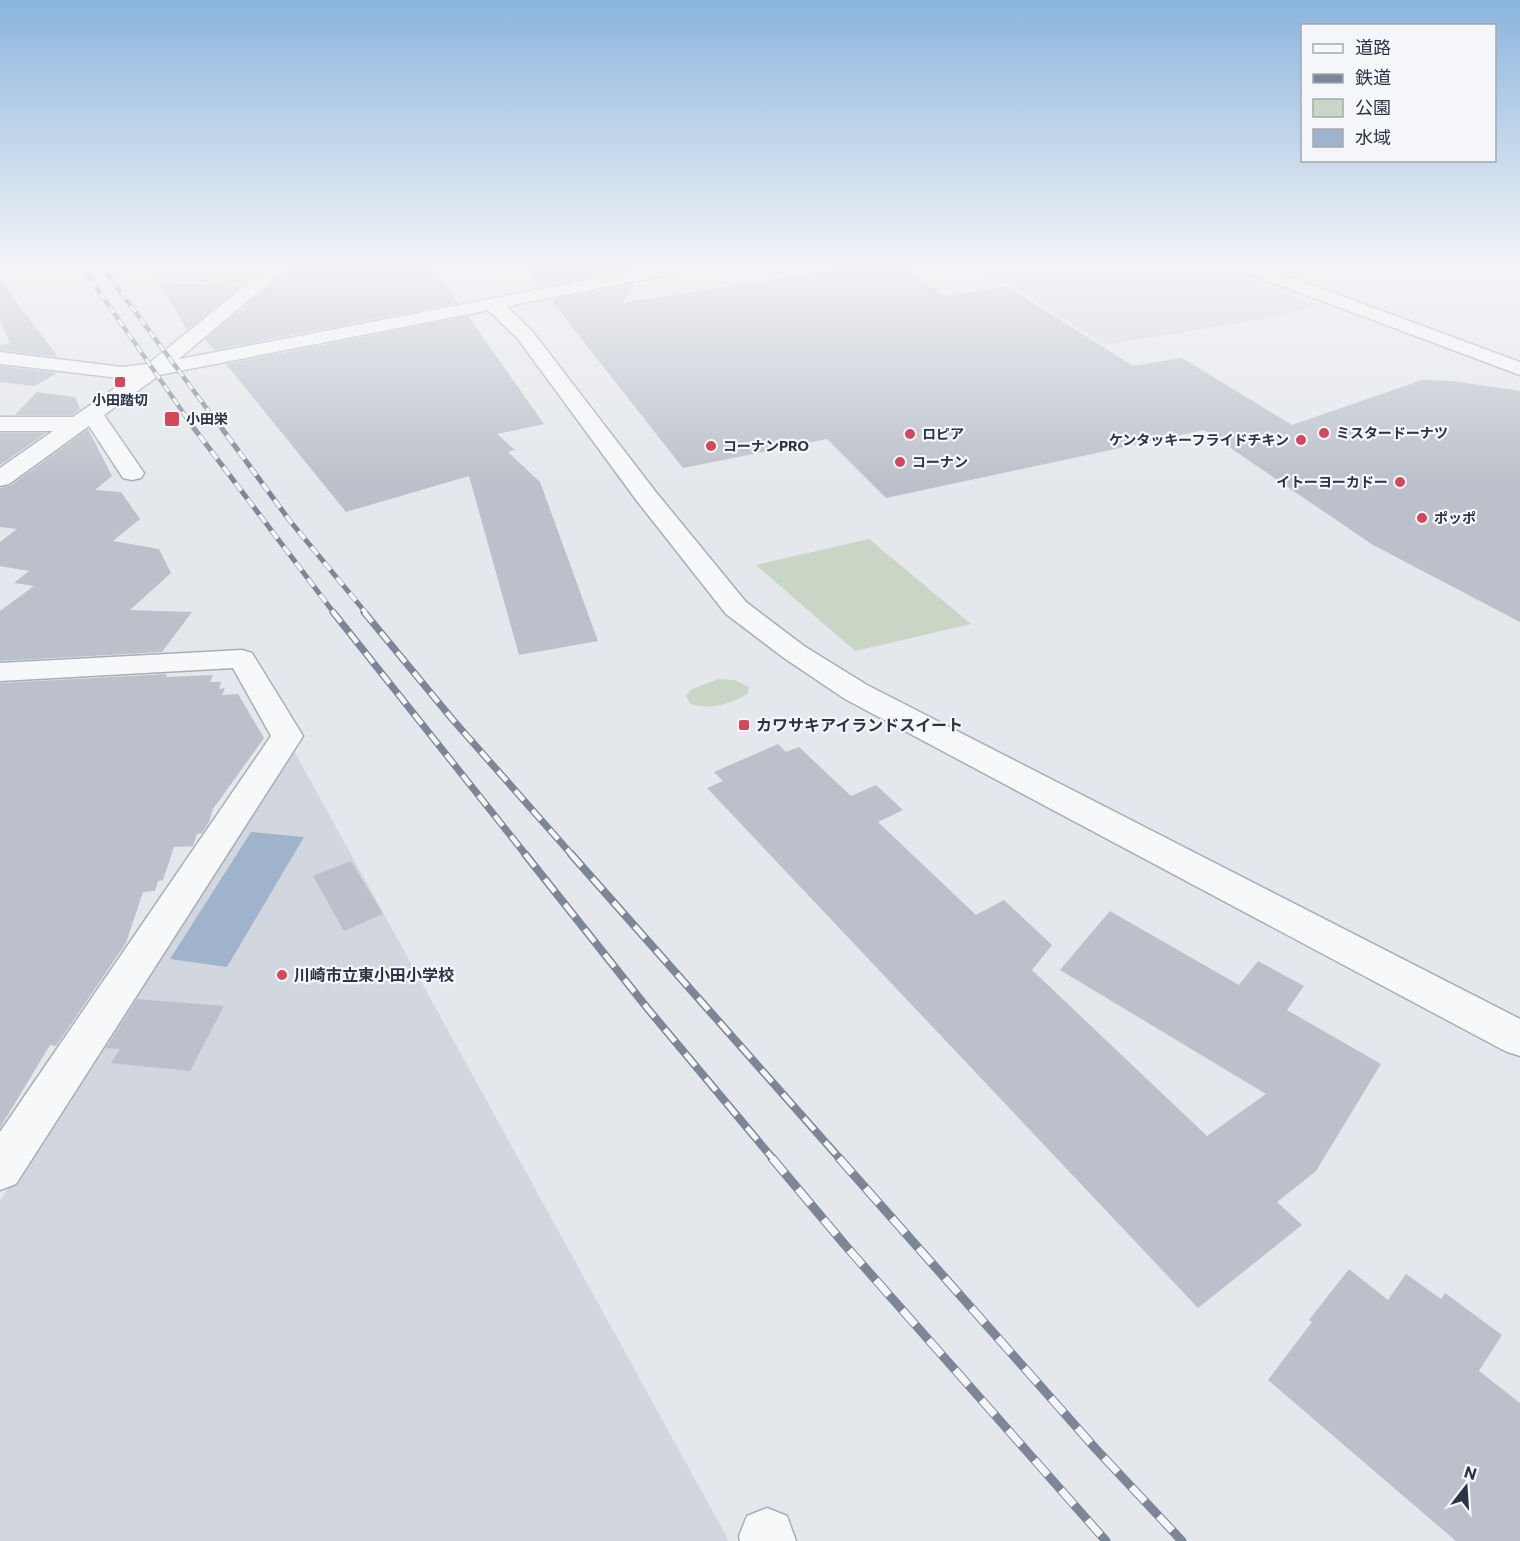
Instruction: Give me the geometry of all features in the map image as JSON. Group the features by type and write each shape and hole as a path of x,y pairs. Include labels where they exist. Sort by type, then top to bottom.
{"street":[{"path":"0,479 154,370 192,339"},
{"path":"0,358 116,372 154,370 314,339"},
{"path":"528,339 646,496 736,608 794,652 855,692 1520,1039"},
{"path":"1440,339 1520,369"},
{"path":"1475,339 1520,356"},
{"path":"116,372 99,385 92,415 132,473"},
{"path":"0,424 92,415"},
{"path":"0,672 242,659 287,736 0,1170"}],"shaded area":[{"path":"1095,339 1142,339 1105,345"},
{"name":"川崎市立東小田小学校","path":"293,749 729,1541 0,1541 0,1201"}],"green space":[{"path":"869,539 971,624 855,651 756,565"},
{"path":"718,679 735,680 749,687 748,694 720,705 690,704 686,696 692,689"}],"water":[{"path":"251,832 304,837 227,967 170,959"}],"building":[{"path":"8,339 44,339 58,357 0,350 0,345 10,343"},
{"path":"205,339 272,339 214,350"},
{"path":"352,339 484,339 544,424 497,434 515,450 508,452 540,482 598,641 519,655 469,476 346,512 226,364"},
{"path":"582,339 1090,339 1133,366 1182,358 1292,425 1422,380 1453,381 1520,391 1520,622 1373,545 1204,430 886,498 827,439 683,468"},
{"path":"0,366 57,373 35,386 0,382"},
{"path":"37,392 75,397 80,409 72,415 15,415"},
{"path":"88,429 112,476 95,490 121,492 140,519 113,541 159,549 171,573 130,610 192,612 162,652 0,661 0,611 34,586 14,583 29,571 0,566 0,542 17,529 0,527 0,488 10,486"},
{"path":"0,433 46,433 0,465"},
{"path":"167,674 166,677 213,675 210,682 221,682 219,689 225,688 222,695 238,694 264,738 213,809 209,822 202,833 197,834 193,846 174,847 163,880 158,881 155,891 143,892 126,943 56,1046 50,1045 0,1128 0,683"},
{"path":"778,744 786,752 799,747 851,796 876,785 903,810 878,822 976,915 1004,900 1052,945 1032,970 1207,1136 1266,1094 1060,970 1110,911 1239,985 1258,961 1304,986 1287,1010 1381,1064 1316,1171 1277,1202 1302,1225 1198,1308 707,788 723,781 714,772"},
{"path":"351,861 383,914 344,931 313,876"},
{"path":"137,999 224,1006 190,1071 111,1063 120,1049 106,1048"},
{"path":"1349,1269 1388,1300 1406,1274 1441,1299 1445,1293 1502,1335 1479,1371 1520,1403 1520,1541 1456,1541 1268,1380 1312,1322 1309,1320"}],"railway":[{"path":"132,339 189,421"},
{"path":"155,339 216,421"},
{"path":"187,419 334,613"},
{"path":"215,419 290,521 366,613"},
{"path":"333,612 526,855"},
{"path":"364,612 453,720 572,855"},
{"path":"525,854 648,1009 774,1160"},
{"path":"571,854 841,1160"},
{"path":"772,1158 845,1245 1106,1541"},
{"path":"839,1158 1095,1448 1182,1541"}],"place":[{"name":"小田踏切","path":"120,382"},
{"name":"小田栄","path":"172,419"},
{"name":"ミスタードーナツ","path":"1324,433"},
{"name":"ロピア","path":"910,434"},
{"name":"ケンタッキーフライドチキン","path":"1301,440"},
{"name":"コーナンPRO","path":"711,446"},
{"name":"コーナン","path":"900,462"},
{"name":"イトーヨーカドー","path":"1400,482"},
{"name":"ポッポ","path":"1422,518"},
{"name":"カワサキアイランドスイート","path":"744,725"},
{"name":"川崎市立東小田小学校","path":"282,975"}]}
